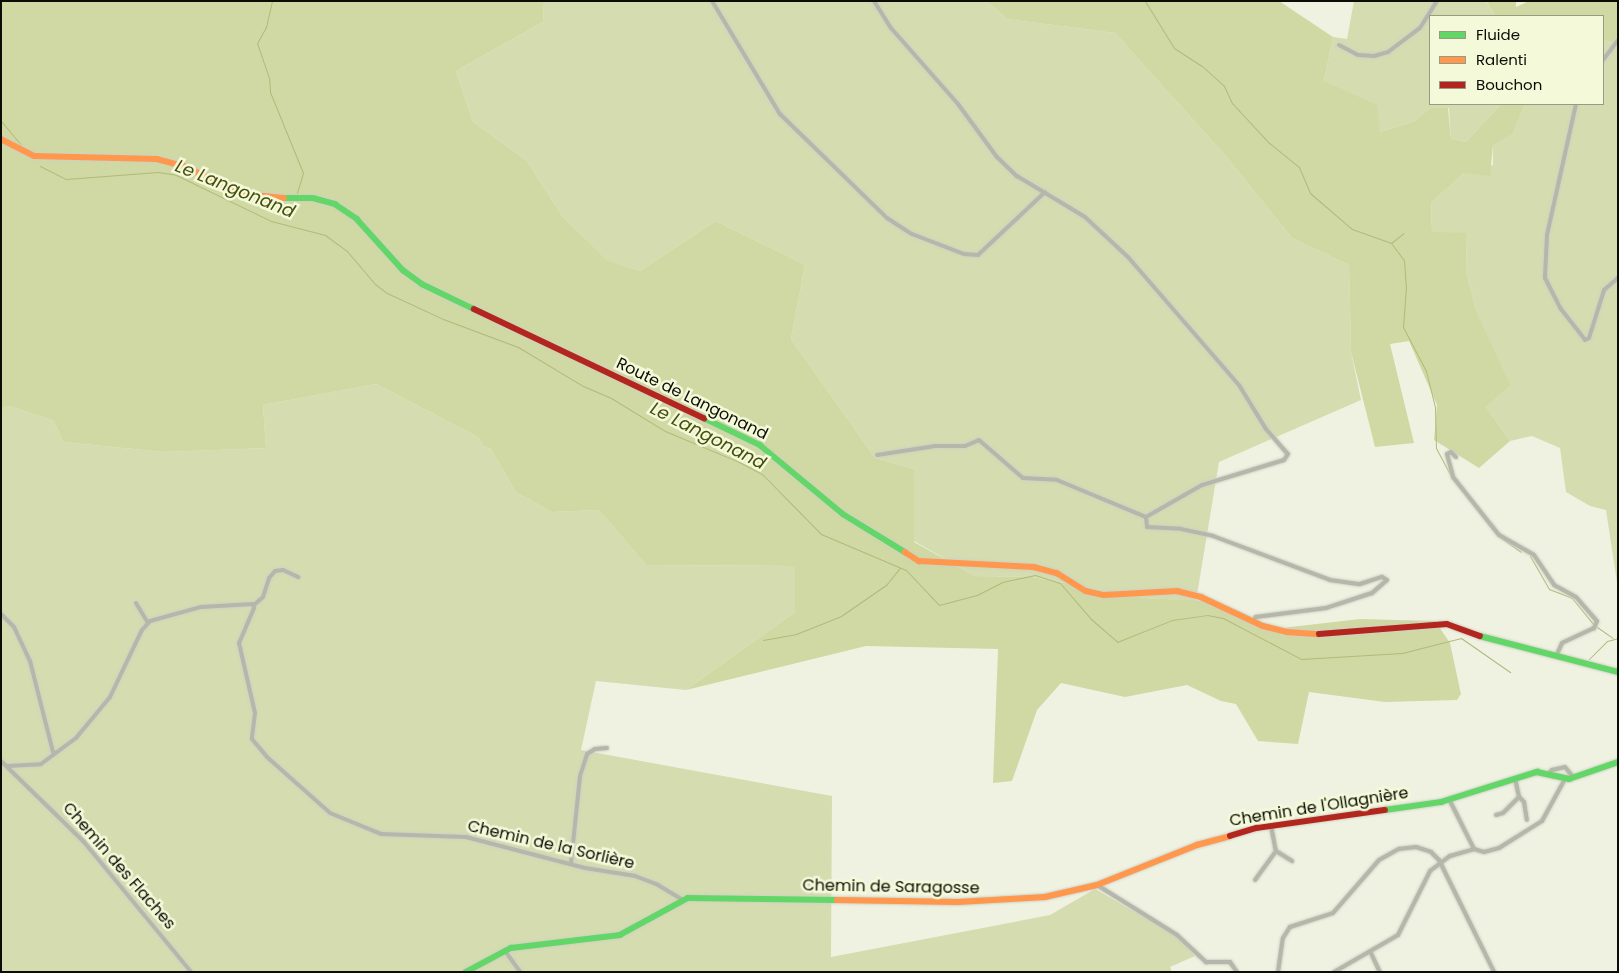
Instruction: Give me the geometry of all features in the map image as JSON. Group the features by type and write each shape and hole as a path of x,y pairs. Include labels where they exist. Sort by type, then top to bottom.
{"main road":[{"name":"Route de Langonand","path":"1,139 34,156 158,159 184,166 243,194 267,198 313,198 335,204 356,219 403,270 422,284 760,445 843,514 919,560 1034,567 1057,573 1086,591 1104,595 1177,591 1201,597 1252,622 1275,630 1306,634 1447,624 1490,640 1557,654 1618,672"},
{"path":"1564,780 1618,762"},
{"name":"Chemin de l'Ollagnière","path":"1098,885 1197,845 1271,826 1449,800 1537,772 1564,780"},
{"name":"Chemin de Saragosse","path":"683,900 745,897 981,902 1045,897 1098,885"},
{"path":"466,972 505,951 620,935 683,900"}],"street":[{"path":"712,1 780,114 897,225 964,254 978,255 1045,192"},
{"path":"874,1 891,28 958,104 997,157 1017,176 1084,217 1128,257 1240,385 1266,429 1288,454 1284,460 1202,485 1146,517"},
{"path":"1339,45 1358,55 1374,56 1388,52 1420,28 1437,1"},
{"path":"1604,59 1618,40"},
{"path":"1576,105 1547,235 1546,278 1561,309 1585,340 1588,338 1604,290 1618,278"},
{"path":"877,455 935,446 965,446 980,440 1023,478 1057,480 1146,517"},
{"path":"1456,457 1451,452 1446,454 1453,477 1499,535 1534,555 1554,585 1576,597 1597,621 1594,628 1562,644 1557,654"},
{"path":"1146,517 1147,527 1181,529 1213,536 1330,580 1360,584 1382,578 1387,580 1372,593 1326,608 1256,617 1252,622"},
{"name":"Chemin de la Sorlière","path":"298,577 283,570 275,571 267,581 263,597 254,605 239,643 255,713 252,739 266,757 322,807 348,823 381,834 466,837 646,880 683,900"},
{"path":"136,602 148,623"},
{"path":"7,766 41,764 54,752 76,738 110,697 148,623 201,607 254,605"},
{"path":"1,614 14,627 30,661 54,752"},
{"path":"571,863 580,776 588,754 595,749 607,748"},
{"name":"Chemin des Flaches","path":"1,761 84,842 191,972"},
{"name":"Chemin de l'Ollagnière","path":"1548,774 1552,770 1565,767 1574,778"},
{"path":"1515,778 1519,797 1524,802 1527,820"},
{"path":"1334,972 1386,944 1401,932 1422,883 1440,862 1474,849 1484,852 1494,850 1536,825 1551,809 1564,780"},
{"path":"1496,815 1503,813 1519,797"},
{"path":"1449,800 1474,849"},
{"path":"1271,826 1276,851 1292,862"},
{"path":"1278,972 1283,938 1297,922 1337,910 1373,867 1392,852 1423,848 1431,852 1440,862 1494,972"},
{"path":"1255,880 1276,851"},
{"path":"1098,885 1177,935 1206,962 1230,962 1237,972"},
{"path":"505,951 520,972"},
{"path":"1370,951 1380,972"}],"green space":[{"path":"1,1 544,1 543,22 456,71 473,122 526,160 563,217 606,260 640,271 716,221 805,265 791,339 875,458 914,469 914,542 975,576 1032,577 1144,598 1208,601 1273,629 1360,619 1435,621 1450,643 1461,694 1457,700 1385,702 1309,692 1298,744 1258,741 1236,704 1221,701 1187,685 1125,697 1061,683 1037,710 1012,781 993,783 998,649 866,646 686,690 795,612 795,566 646,565 599,510 552,512 516,492 491,449 484,447 478,437 376,384 263,405 266,448 163,452 63,442 54,421 9,406 1,409"},
{"path":"544,1 987,1 1007,19 1115,33 1225,155 1292,238 1349,265 1351,352 1361,400 1219,462 1196,601 1144,598 1032,577 975,576 914,541 914,469 875,458 791,339 805,265 716,221 640,271 605,260 563,217 526,160 473,122 456,71 543,22"},
{"path":"987,1 1279,1 1333,37 1324,81 1377,105 1380,132 1415,121 1430,108 1448,108 1451,139 1466,142 1500,105 1525,105 1513,134 1493,145 1490,176 1464,173 1431,203 1432,232 1467,233 1466,270 1476,310 1510,385 1486,407 1510,441 1479,468 1434,440 1437,405 1409,341 1390,344 1414,443 1375,447 1351,352 1349,265 1292,238 1225,155 1115,33 1007,19"},
{"path":"1354,1 1486,1 1494,15 1429,15 1429,105 1500,105 1466,142 1451,139 1449,108 1430,108 1415,121 1380,132 1324,81 1333,37 1347,39"},
{"path":"1516,1 1516,7 1529,1 1618,1 1618,45 1604,39 1604,15 1494,15 1487,2"},
{"path":"1604,39 1618,45 1618,589 1606,510 1590,506 1566,492 1560,448 1532,436 1510,441 1486,407 1509,385 1476,310 1466,270 1467,234 1432,233 1431,203 1464,173 1493,165 1493,144 1513,134 1525,105 1604,105"},
{"path":"376,384 478,437 484,447 491,449 516,492 552,512 599,510 646,565 795,566 795,612 686,690 596,681 581,750 832,796 831,957 1050,915 1095,889 1177,936 1195,956 1170,967 1172,972 1,972 1,409 9,406 54,421 63,442 163,452 266,448 263,405"}],"waterway":[{"path":"272,1 266,27 257,43 269,77 270,92 303,173 297,193"},
{"path":"1145,1 1174,48 1202,66 1224,86 1232,103 1268,142 1299,167 1310,193 1352,229 1391,243 1404,260 1406,287 1403,327 1426,371 1435,408 1436,448 1450,474"},
{"path":"1,121 21,145"},
{"name":"Le Langonand","path":"40,166 66,179 158,172 176,175 271,221 325,235 346,250 375,284 387,293 443,319 518,347 583,386 611,398 665,431 739,462 763,475 821,534 906,570 939,605 977,595 1002,582 1035,575 1060,583 1091,619 1117,642 1172,620 1207,615 1223,618 1301,659 1402,653 1461,638 1510,672"},
{"path":"1391,243 1404,233"},
{"path":"1501,538 1521,552"},
{"path":"1530,556 1549,589 1572,598 1593,624"},
{"path":"763,640 796,634 841,616 886,585 900,568"},
{"path":"1597,627 1613,638"},
{"name":"Le Langonand","path":"1589,659 1607,641 1618,638"}],"traffic: fast":[{"path":"284,198 313,198 335,204 357,219 403,270 422,284 474,309"},
{"path":"704,418 760,445 843,514 905,552"},
{"path":"1480,636 1618,672"},
{"path":"1385,810 1441,802 1537,772 1569,779 1618,762"},
{"path":"466,972 511,948 620,935 688,898 837,900"}],"traffic: slow":[{"path":"1,139 34,156 157,159 184,166 243,194 284,198"},
{"path":"905,552 919,561 1034,567 1057,573 1086,591 1104,595 1177,591 1201,597 1263,626 1287,632 1319,634"},
{"path":"837,900 958,902 1045,897 1097,885 1197,845 1230,836"}],"traffic: jam":[{"path":"474,309 704,418"},
{"path":"1319,634 1447,624 1480,636"},
{"path":"1230,836 1257,828 1385,810"}]}
